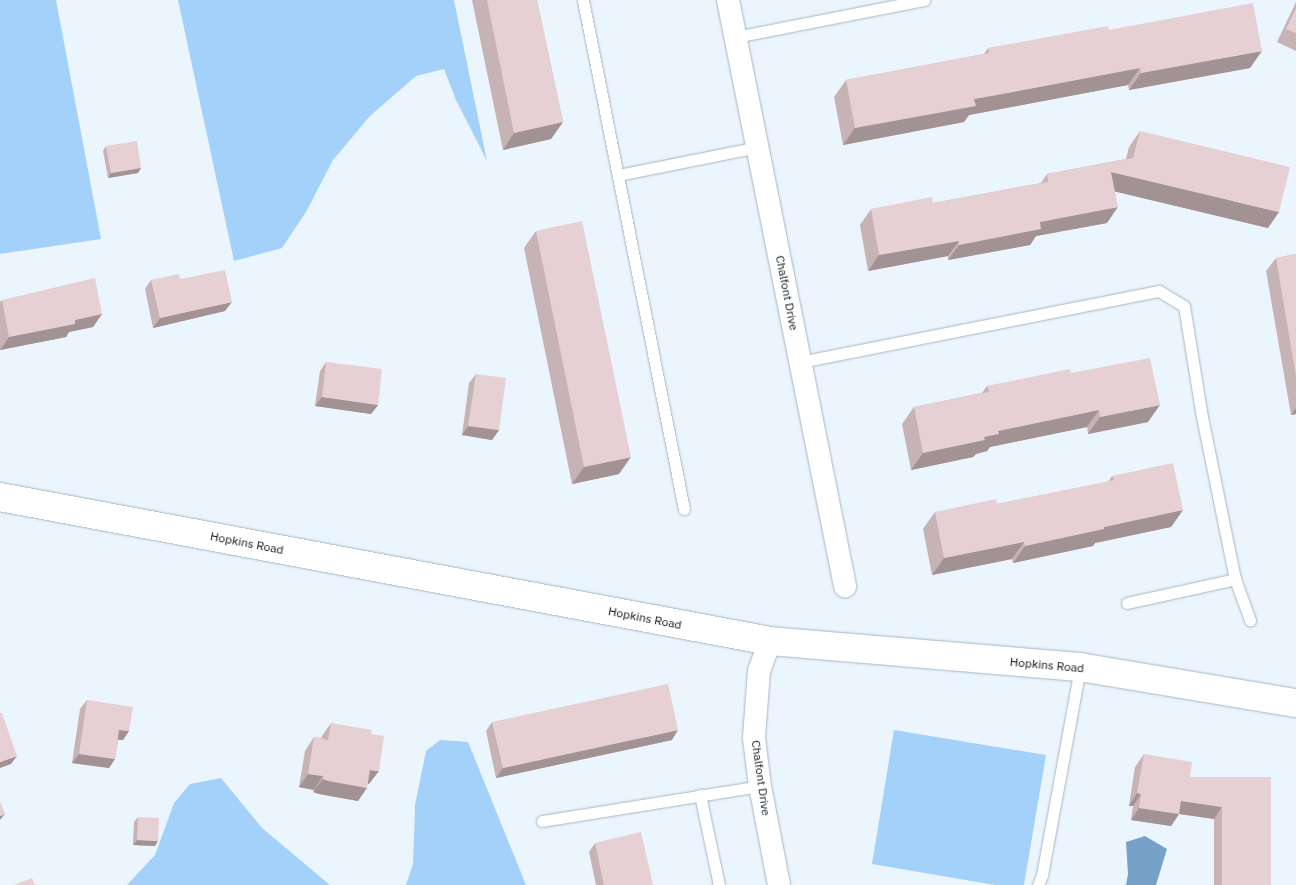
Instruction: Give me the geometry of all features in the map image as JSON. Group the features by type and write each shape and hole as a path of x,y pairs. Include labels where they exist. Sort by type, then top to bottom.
{"main road":[{"name":"Hopkins Road","path":"0,497 770,641 1080,668 1296,703"}],"street":[{"name":"Chalfont Drive","path":"728,0 845,586"},
{"name":"Chalfont Drive","path":"770,641 759,671 754,738 760,786 779,885"}],"lane":[{"path":"583,0 684,510"},
{"path":"735,37 924,0"},
{"path":"618,175 758,147"},
{"path":"800,362 1159,291 1184,306 1202,417 1235,579 1250,620"},
{"path":"1127,603 1235,579"},
{"path":"1038,885 1044,865 1080,668"},
{"path":"542,821 760,786"},
{"path":"700,795 720,885"}],"shaded area":[{"path":"0,0 56,0 101,239 0,254"},
{"path":"178,0 454,0 487,161 456,100 444,69 416,76 370,116 333,160 306,212 282,248 234,261"},
{"path":"894,730 1046,755 1024,885 995,885 872,864"},
{"path":"440,740 468,742 526,885 406,885 413,864 415,805 426,751"},
{"path":"221,778 262,828 330,885 127,885 155,855 174,803 190,784"},
{"path":"1145,836 1167,849 1156,885 1126,885 1128,874 1126,842"}],"building":[{"path":"487,0 537,0 563,122 514,133"},
{"path":"1253,3 1262,51 1141,73 1140,68 974,99 976,106 855,128 846,80 989,53 988,48 1108,26 1109,30"},
{"path":"1296,8 1296,33 1286,29"},
{"path":"1140,131 1290,167 1279,212 1111,172 1118,207 1040,222 1041,229 959,245 959,241 879,255 871,209 932,197 933,203 1048,182 1047,174 1133,158"},
{"path":"137,141 141,168 111,173 106,146"},
{"path":"582,221 631,457 584,467 536,231"},
{"path":"1296,254 1296,376 1276,258"},
{"path":"225,270 232,302 160,318 151,280 179,274 180,279"},
{"path":"95,278 102,314 75,320 75,324 9,337 2,300"},
{"path":"1150,358 1160,405 1100,417 1099,410 998,431 999,434 984,437 985,440 923,453 914,407 989,392 987,386 1070,369 1071,373"},
{"path":"326,362 382,369 378,405 322,397"},
{"path":"476,374 506,378 499,430 468,426"},
{"path":"1173,463 1183,510 1025,546 1024,542 944,558 935,512 996,499 997,504 1114,480 1112,476"},
{"path":"668,684 678,730 503,768 492,722"},
{"path":"87,700 133,707 129,731 119,730 115,759 79,754"},
{"path":"0,713 2,713 17,756 0,762"},
{"path":"331,723 372,730 371,734 384,736 379,771 370,770 367,788 328,781 323,779 323,776 308,774 314,737 328,740"},
{"path":"1144,754 1192,762 1190,777 1271,777 1271,885 1222,885 1222,807 1181,801 1179,814 1139,808 1141,794 1137,793"},
{"path":"0,801 5,814 0,816"},
{"path":"138,817 159,818 158,841 137,840"},
{"path":"641,832 653,885 604,885 595,843"},
{"path":"32,878 35,885 14,885"}]}
